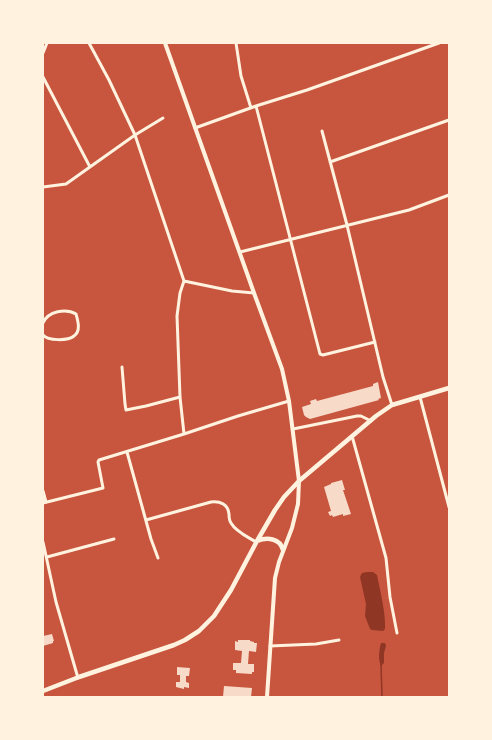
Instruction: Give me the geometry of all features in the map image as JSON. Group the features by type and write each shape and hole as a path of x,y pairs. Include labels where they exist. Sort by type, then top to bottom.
{"main road":[{"path":"165,43 282,369 289,401 299,481 298,504 294,521 277,567 275,578 267,697"},
{"path":"43,691 174,645 199,631 214,616 221,606 275,510 299,481 352,436 392,405 449,388"},
{"path":"257,542 265,539 273,540 280,544 284,550"}],"street":[{"path":"43,53 47,43"},
{"path":"89,43 109,80 135,135 184,281 180,293 177,316 180,397 184,434"},
{"path":"236,43 241,76 251,108"},
{"path":"195,128 439,43"},
{"path":"43,77 90,167"},
{"path":"256,106 320,354 323,355 375,342"},
{"path":"43,188 66,184 135,135 163,118"},
{"path":"330,162 449,120"},
{"path":"322,131 392,405"},
{"path":"240,252 409,210 449,195"},
{"path":"184,281 232,291 254,293"},
{"path":"43,323 48,316 61,311 72,311 76,314 79,323 78,330 74,336 57,340 43,336"},
{"path":"122,367 126,410 180,397"},
{"path":"420,397 449,506"},
{"path":"43,491 44,503 103,488 98,462 99,460 289,401"},
{"path":"293,429 357,416 361,416 371,421"},
{"path":"352,436 386,558 390,597 397,633"},
{"path":"127,452 158,558"},
{"path":"146,520 211,502 219,502 227,507 230,521 234,527 257,542"},
{"path":"47,557 114,540"},
{"path":"43,542 56,602 78,678"},
{"path":"270,646 316,644 339,640"}],"shaded area":[{"path":"373,572 377,575 385,616 385,629 383,631 370,629 365,616 366,604 360,577 362,573"},
{"path":"381,643 385,643 386,646 384,663 381,666 379,655"}],"building":[{"path":"378,382 381,398 378,399 379,400 310,419 304,415 302,407 311,404 310,401 316,399 317,401 373,386 373,384"},
{"path":"342,480 345,490 343,490 351,514 343,516 343,514 333,517 332,515 330,516 328,512 331,511 324,487"},
{"path":"52,634 54,641 53,643 43,646 43,636"},
{"path":"238,640 250,640 257,643 256,652 249,651 248,664 254,664 254,672 252,672 252,674 236,673 236,670 233,670 233,663 241,663 242,651 235,650 235,641 238,642"},
{"path":"177,667 190,668 189,676 186,676 186,682 189,683 189,688 184,687 184,689 176,687 176,682 180,682 180,675 177,675"},
{"path":"224,686 252,688 251,697 223,697"}],"waterway":[{"path":"381,664 382,697"}]}
